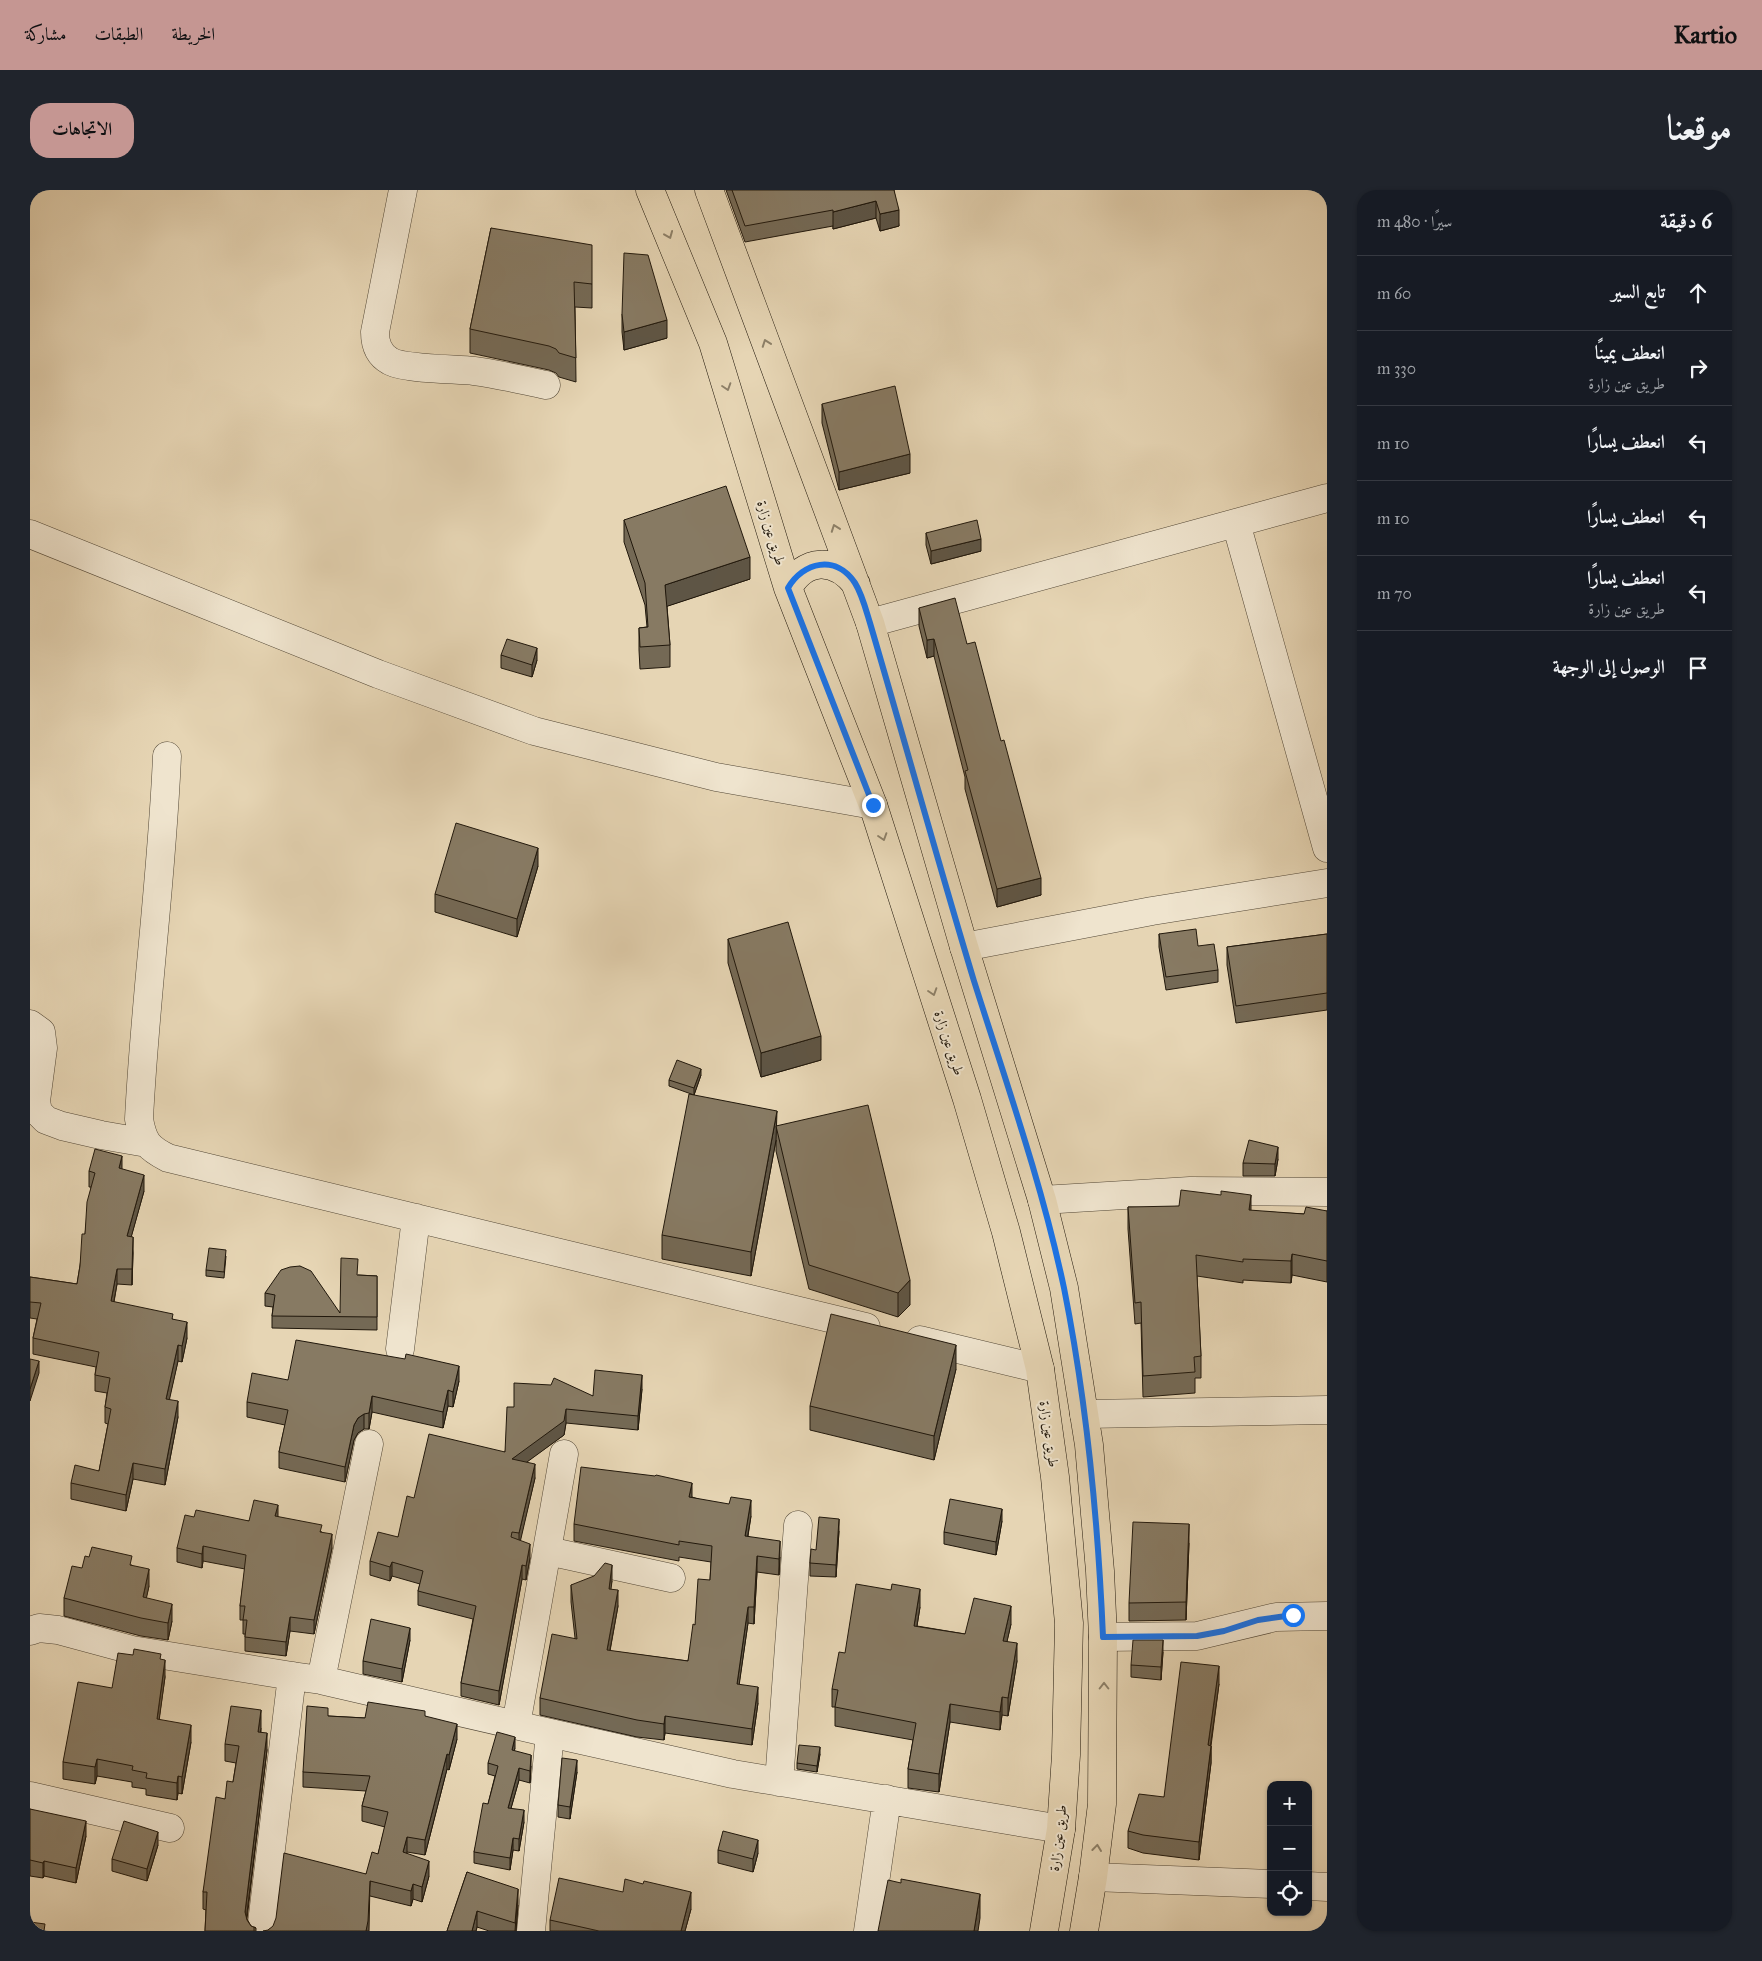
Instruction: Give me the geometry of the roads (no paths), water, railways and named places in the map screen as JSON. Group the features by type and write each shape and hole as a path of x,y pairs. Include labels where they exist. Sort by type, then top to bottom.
{"main road":[{"name":"طريق عين زارة","path":"650,190 713,343 788,588 873,805 967,1099 1006,1232 1040,1369 1055,1477 1069,1623 1066,1755 1060,1829 1044,1931"},
{"path":"710,190 870,623 964,947 1042,1200 1064,1288 1084,1414 1095,1508 1103,1637 1102,1804 1084,1931"},
{"path":"788,588 794,578 803,570 820,565 838,567 848,574 856,584"}],"street":[{"path":"403,190 376,332 375,340 382,355 388,360 404,366 475,371 546,385"},
{"path":"870,623 1327,498"},
{"path":"1236,523 1319,786 1327,848"},
{"path":"30,534 359,667 534,730 716,777 873,805"},
{"path":"167,756 165,804 139,1120 142,1136 152,1150 168,1158 1040,1369"},
{"path":"964,947 1152,911 1327,883"},
{"path":"30,1024 41,1032 43,1048 36,1102 38,1112 46,1120 62,1126 147,1143"},
{"path":"1042,1200 1190,1191 1327,1192"},
{"path":"400,1350 416,1218"},
{"path":"1084,1414 1327,1410"},
{"path":"321,1680 369,1444"},
{"path":"516,1725 564,1454"},
{"path":"779,1782 798,1525"},
{"path":"548,1551 671,1578"},
{"path":"1103,1637 1197,1636 1276,1616 1327,1616"},
{"path":"30,1631 39,1628 58,1630 132,1650 321,1680 550,1734 779,1782 1060,1829"},
{"path":"261,1931 292,1676"},
{"path":"531,1931 550,1734"},
{"path":"30,1796 170,1828"},
{"path":"868,1931 887,1799"},
{"path":"1093,1876 1267,1884"},
{"path":"1312,1886 1327,1887"}]}
